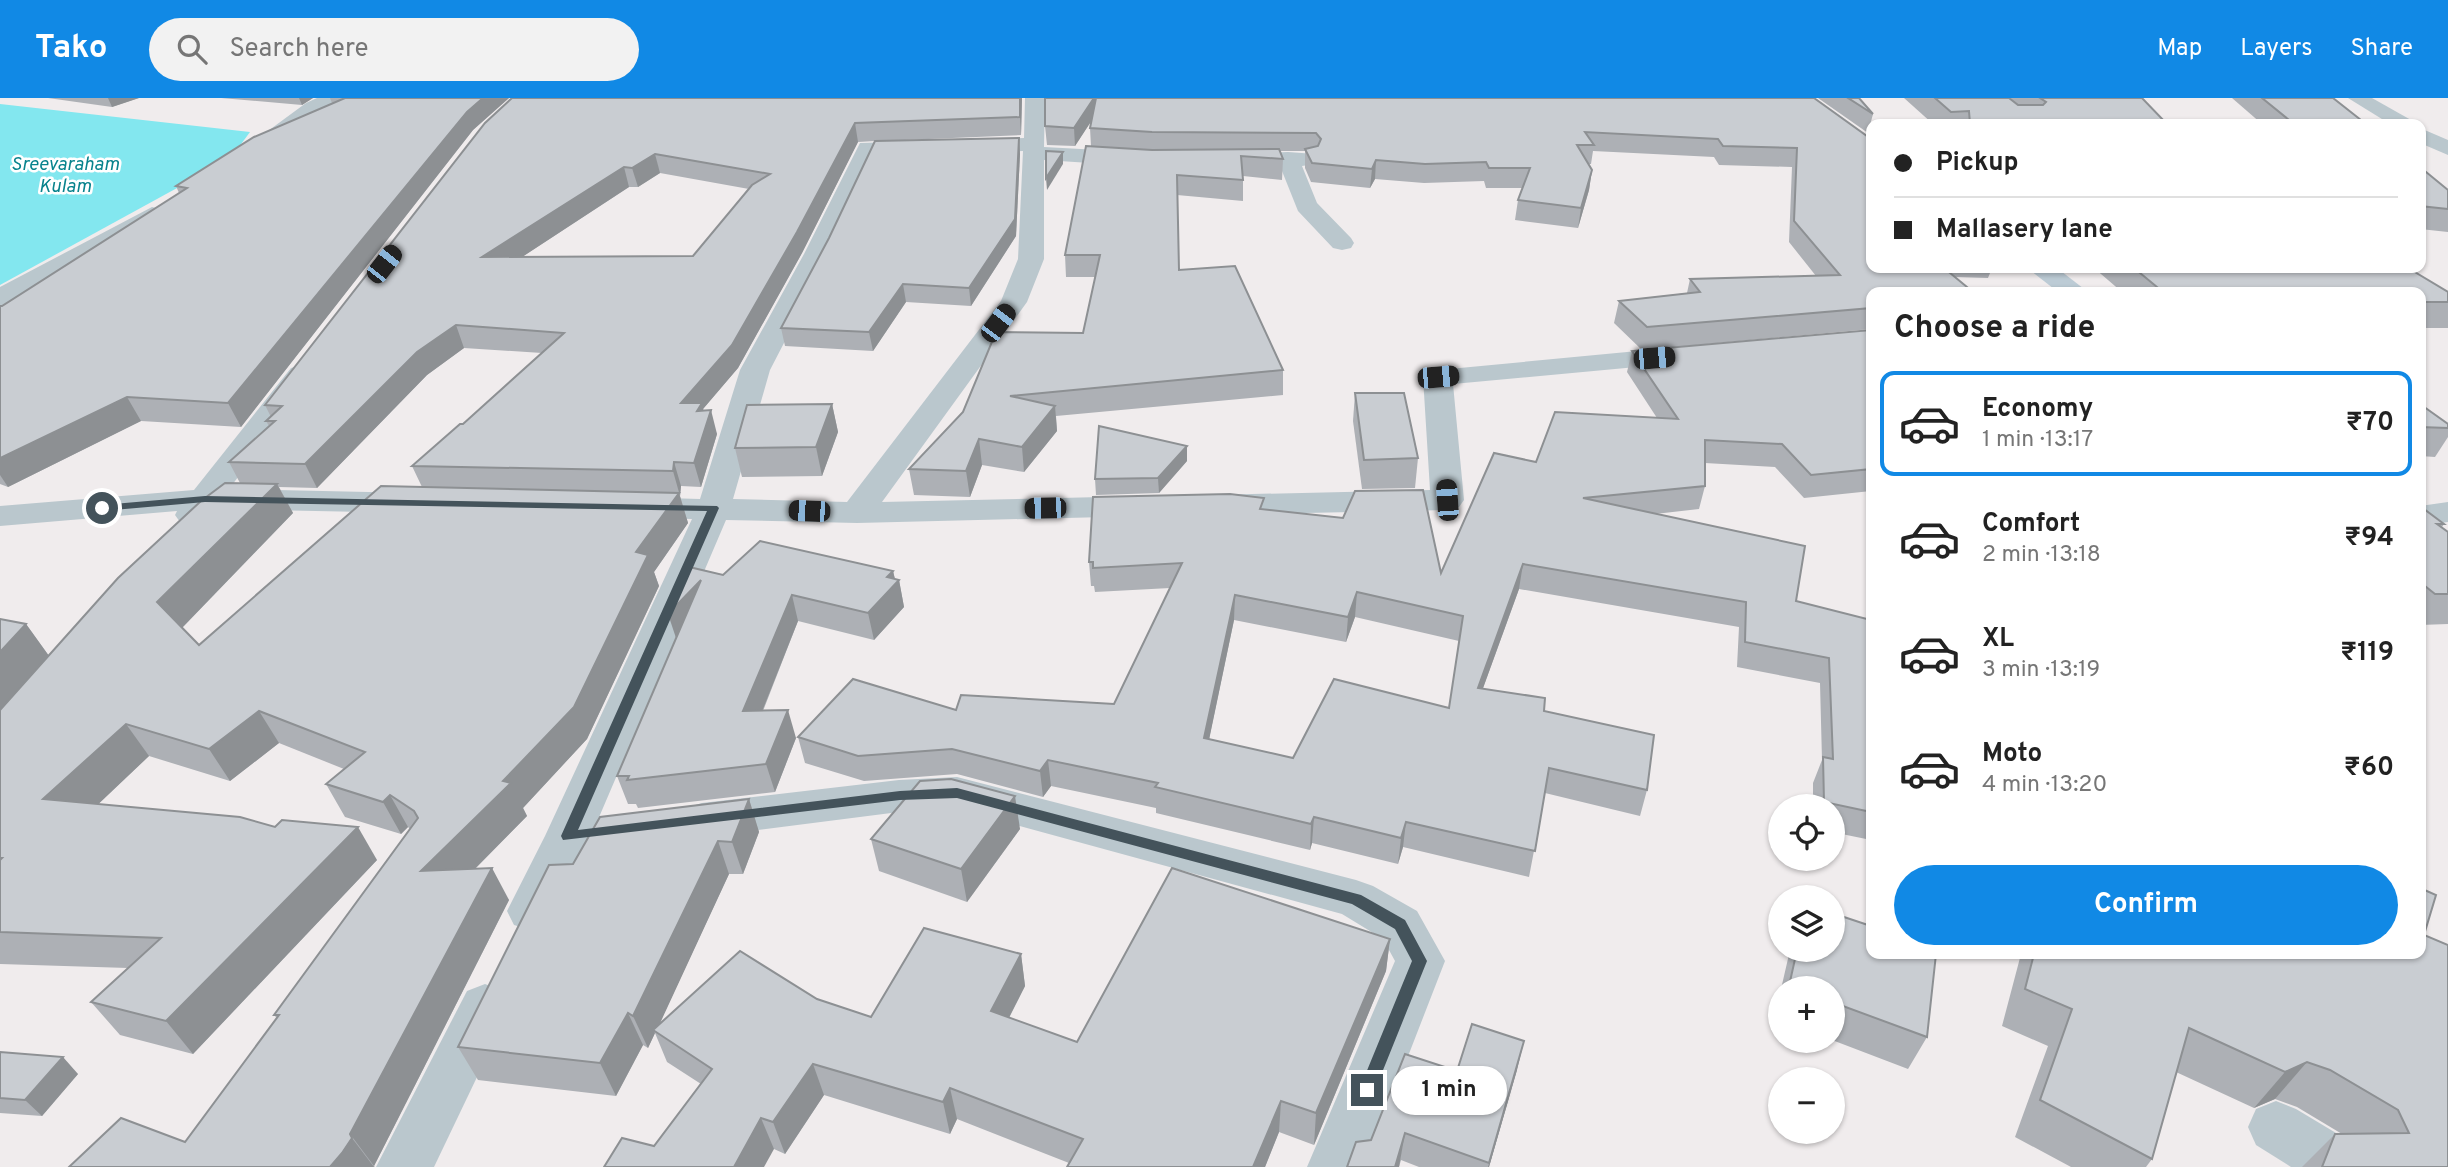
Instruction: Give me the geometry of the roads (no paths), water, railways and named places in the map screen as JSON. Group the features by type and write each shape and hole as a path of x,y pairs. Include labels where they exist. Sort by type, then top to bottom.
{"main road":[{"path":"2047,273 2068,287"}],"street":[{"path":"241,160 313,107 333,98"},
{"path":"857,513 1014,302 1031,260 1035,98"},
{"path":"2358,98 2395,119"},
{"path":"2426,137 2448,149"},
{"path":"405,1167 508,959 589,834 714,508 755,370 817,254 868,148 1034,148 1153,160"},
{"path":"2426,153 2448,155"},
{"path":"1204,161 1298,159 1306,206 1342,243"},
{"path":"0,298 176,200"},
{"path":"604,506 857,513 1447,500 1438,377 1708,354"},
{"path":"172,540 314,356"},
{"path":"0,516 205,499 439,503"},
{"path":"665,824 900,796 957,793 1356,899 1400,925 1420,961 1336,1167"},
{"path":"2276,1127 2341,1167"}],"water":[{"name":"Sreevaraham Kulam","path":"0,104 250,132 230,159 0,285"}]}
